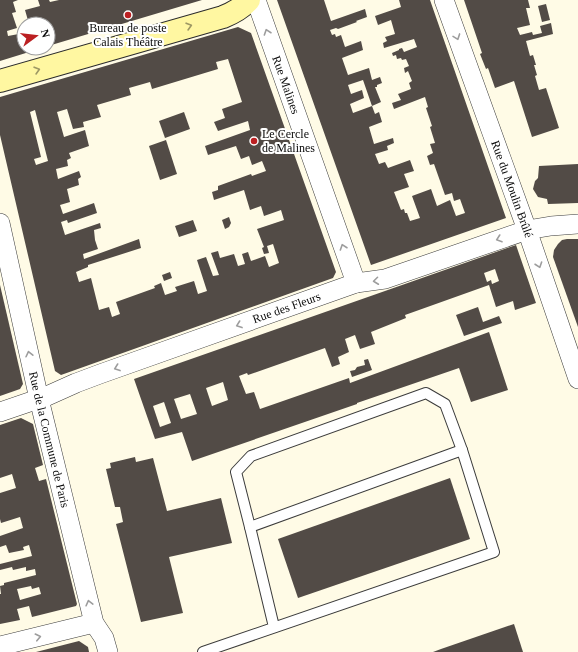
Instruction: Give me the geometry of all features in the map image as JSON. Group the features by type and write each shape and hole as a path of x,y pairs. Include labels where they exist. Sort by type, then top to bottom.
{"main road":[{"path":"0,81 223,17 238,10 249,0"}],"street":[{"name":"Rue Malines","path":"256,0 356,283"},
{"name":"Rue du Moulin Brûlé","path":"444,0 527,230 578,379"},
{"name":"Rue de la Commune de Paris","path":"0,223 39,399 94,623 104,638 108,652"},
{"name":"Rue des Fleurs","path":"0,412 39,399 100,374 356,283 385,279 527,230 578,224"},
{"path":"0,646 94,623"}],"lane":[{"path":"203,652 494,552 462,450 445,404 426,393 251,456 236,472 274,627"},
{"path":"250,526 462,450"}],"building":[{"path":"0,0 18,0 13,2 16,12 12,13 16,28 7,31 8,36 16,34 16,56 0,61"},
{"path":"38,0 49,0 50,2 59,0 202,0 56,44 56,16 27,16 25,10 40,6"},
{"path":"277,0 324,0 331,21 365,9 367,17 338,29 336,28 330,30 332,35 335,34 336,37 341,35 345,47 361,41 363,50 342,58 348,75 369,68 372,80 380,77 382,83 375,87 381,102 372,106 375,114 379,112 382,122 369,127 374,144 393,138 394,143 387,146 388,150 375,154 379,164 385,162 388,168 410,160 414,171 404,174 409,187 394,192 401,210 404,209 410,221 420,218 412,196 431,189 437,206 450,200 456,216 465,213 460,199 454,201 452,193 445,195 434,164 430,165 427,156 433,153 430,144 435,143 430,127 432,126 426,108 428,107 425,97 394,109 392,103 401,100 398,94 411,89 409,83 412,81 408,71 405,73 404,68 409,66 406,59 397,59 396,55 393,56 392,53 402,48 404,52 417,47 414,39 384,48 383,43 387,41 385,37 395,34 391,20 378,25 375,16 401,7 399,0 430,0 506,218 371,265","holes":["363,80 372,106 353,113 350,104 364,98 362,90 351,94 348,85"]},
{"path":"464,0 528,0 530,8 526,8 530,25 517,28 520,35 532,32 533,35 542,33 540,26 551,23 553,34 526,41 530,56 533,55 536,65 534,65 537,75 535,76 539,90 546,88 559,128 532,137 514,81 495,88 488,68 486,69 480,54 482,53"},
{"path":"546,4 550,20 542,22 538,6"},
{"path":"238,27 251,33 336,272 333,278 61,375 55,371 0,135 0,97","holes":["228,59 242,102 222,109 225,118 214,122 218,131 248,121 250,130 205,146 208,155 236,146 241,159 249,156 252,165 262,161 266,171 252,176 251,174 218,186 218,190 212,192 214,200 244,190 250,210 261,206 264,216 281,210 284,220 257,229 264,247 262,248 264,254 269,253 267,246 273,244 279,263 269,267 265,256 251,261 248,252 242,254 245,264 238,266 234,254 220,258 218,251 211,253 219,275 213,276 206,257 197,260 207,291 198,294 194,281 175,287 177,291 165,295 161,283 154,286 155,288 116,302 120,314 112,317 109,307 99,310 91,278 79,282 76,272 88,267 88,265 141,248 139,239 84,259 83,254 98,249 94,230 101,228 100,223 65,235 61,222 67,220 68,223 97,213 94,203 63,214 60,205 70,202 67,189 79,185 78,179 81,177 79,171 58,179 56,169 68,166 67,160 71,158 69,153 89,146 85,130 64,137 57,112 67,109 73,129 84,127 83,122 101,117 97,105 131,95 129,88 150,82 152,89 218,69 216,62","35,110 48,161 36,165 34,159 41,157 30,112"]},
{"path":"184,112 190,129 165,138 159,121"},
{"path":"166,140 177,174 160,180 149,146"},
{"path":"578,164 578,203 548,204 547,199 538,197 533,189 535,181 538,178 539,166"},
{"path":"229,217 231,223 229,227 225,229 222,220"},
{"path":"193,220 197,231 179,237 175,226"},
{"path":"578,239 578,327 553,257 554,250 558,244 562,240"},
{"path":"516,245 536,303 515,310 513,301 496,307 489,285 405,315 406,318 371,332 375,344 360,349 355,335 345,339 349,352 338,357 340,364 332,367 325,348 248,375 247,373 239,376 246,394 254,392 260,409 349,378 350,383 489,332 508,390 471,402 459,368 192,461 182,432 155,439 134,379","holes":["495,269 499,281 492,284 491,280 487,282 484,273","223,382 228,400 212,406 206,388","190,394 197,414 181,419 174,399","164,402 171,423 160,427 153,406"]},
{"path":"170,272 172,278 164,281 162,275"},
{"path":"0,285 23,384 20,389 0,396"},
{"path":"478,307 483,322 499,316 502,323 464,336 456,315"},
{"path":"368,359 372,370 352,377 350,371 365,365 364,360"},
{"path":"21,418 33,424 43,465 35,468 39,481 46,479 77,604 76,606 32,617 29,606 17,609 20,620 0,624 0,586 4,585 4,583 36,575 35,569 26,571 26,567 13,570 12,567 0,570 0,564 32,556 29,545 23,547 24,550 9,553 6,545 0,547 0,536 23,528 20,517 1,523 0,519 0,493 16,488 12,474 0,478 0,425","holes":["31,586 32,589 39,587 41,594 20,600 17,589"]},
{"path":"135,457 136,462 153,458 167,511 221,498 232,543 169,557 183,613 141,622 116,524 123,522 120,507 115,507 106,469 111,468 110,463"},
{"path":"450,478 470,539 298,598 278,539"},
{"path":"514,624 523,652 433,652 441,649"},
{"path":"79,641 88,647 89,652 36,652"}],"place":[{"name":"Bureau de poste Calais Théâtre","path":"128,15"},
{"name":"Le Cercle de Malines","path":"254,141"}]}
